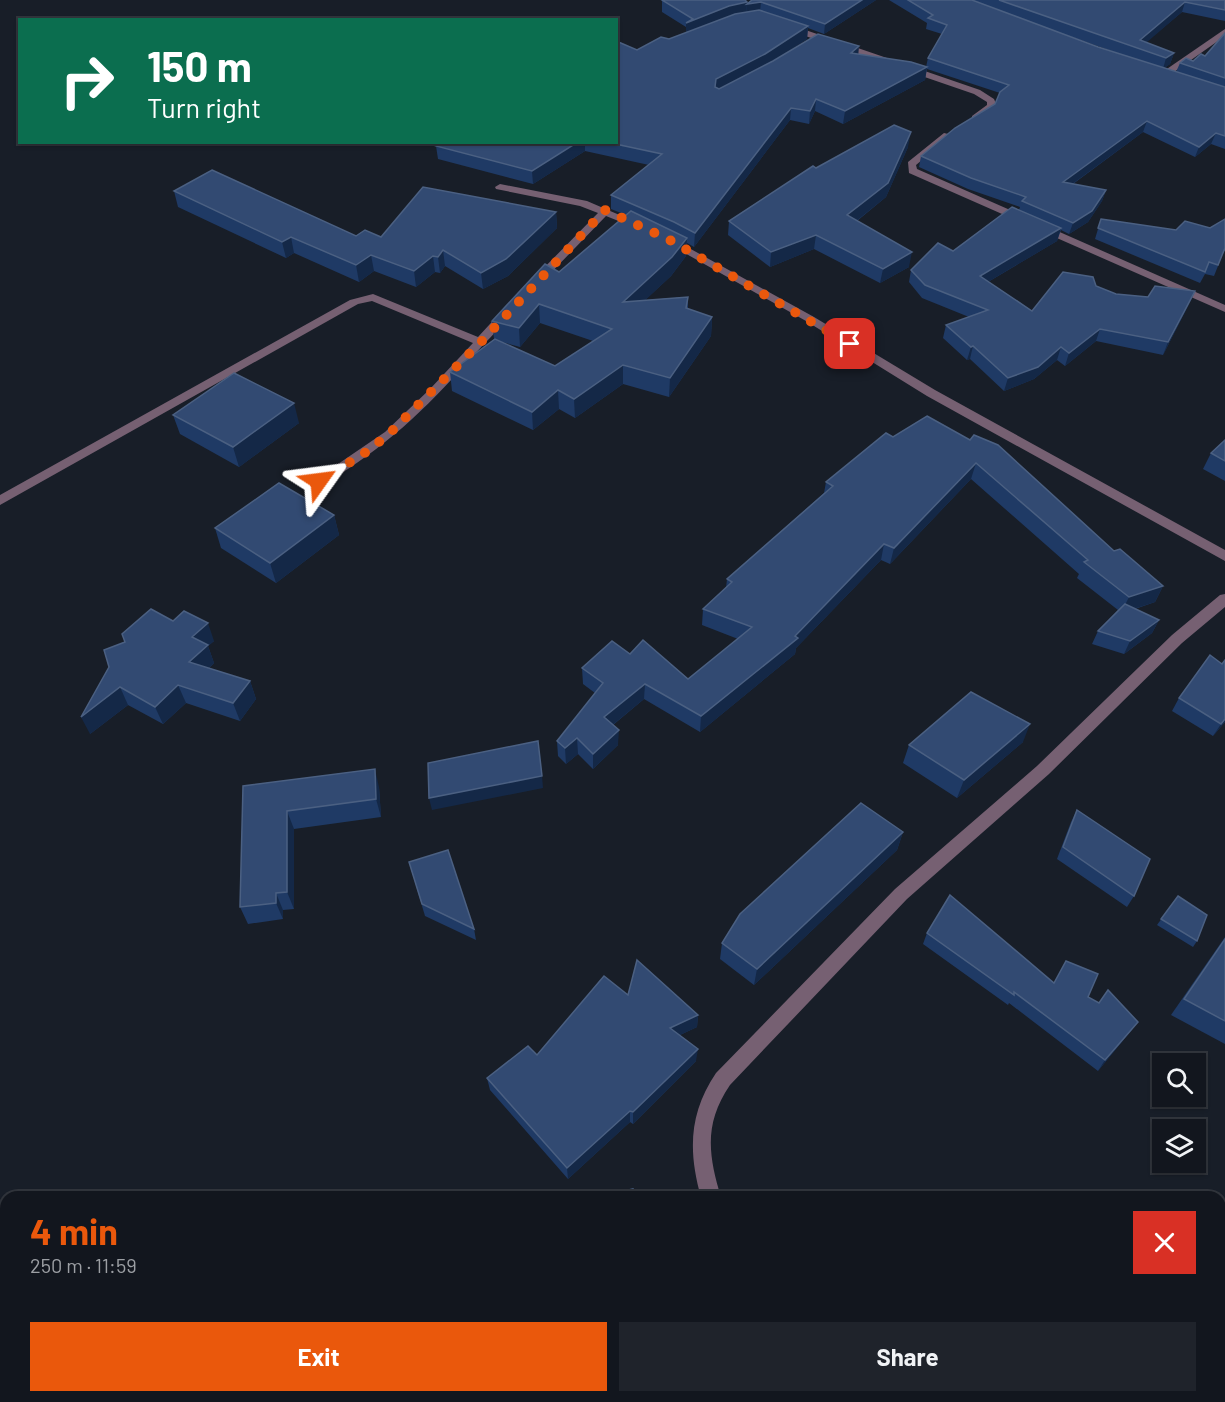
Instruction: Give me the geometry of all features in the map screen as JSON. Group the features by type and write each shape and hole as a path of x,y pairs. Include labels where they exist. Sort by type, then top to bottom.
{"street":[{"path":"777,23 960,86 992,101 988,111 968,123"},
{"path":"1164,75 1225,32"},
{"path":"808,44 818,38"},
{"path":"1153,71 1174,78"},
{"path":"958,129 911,165 912,171 1225,309"},
{"path":"500,187 550,195 605,210 654,233 810,320 931,393 1225,556"},
{"path":"526,293 605,210"},
{"path":"0,501 354,302 367,298 390,303 481,342"},
{"path":"319,481 362,455 388,435 481,342 510,309"},
{"path":"709,1191 704,1178 702,1116 710,1095 723,1079 856,938 901,894 1043,770 1177,639 1225,598"}],"building":[{"path":"662,0 745,0 747,2 729,6 686,23 693,19"},
{"path":"752,0 862,0 825,24 761,2 747,4"},
{"path":"908,0 972,0 1098,47 1225,87 1225,136 1216,133 1199,147 1147,121 1063,182 1106,190 1092,211 1073,223 1022,201 1026,197 971,178 921,156 955,128 995,104 1000,92 1009,85 928,58 947,25 928,18 933,15"},
{"path":"999,0 1225,0 1225,10 1185,2 1140,40 1174,53 1166,58"},
{"path":"759,10 808,26 765,54 716,79 715,87 719,89 818,34 859,46 851,53 911,62 927,67 845,111 816,99 810,111 791,108 695,233 611,195 662,154 615,144 618,144 618,42 637,50 661,37 669,39 735,14"},
{"path":"1225,33 1225,78 1180,63 1186,58 1193,61 1201,54 1205,56"},
{"path":"894,125 911,132 888,183 847,215 912,252 883,269 816,235 771,252 729,221 813,166 816,168"},
{"path":"438,144 575,144 532,171 436,146"},
{"path":"212,170 356,236 365,230 381,237 423,187 556,212 506,259 481,273 443,250 438,257 433,256 414,271 371,255 356,265 291,237 282,242 174,191"},
{"path":"1012,207 1061,228 980,276 1032,311 1063,272 1093,277 1096,286 1116,294 1148,297 1155,286 1195,291 1168,342 1100,329 1069,353 1061,347 1038,367 1008,378 973,346 971,347 946,325 988,310 925,285 911,270 938,243 953,251"},
{"path":"631,211 687,238 672,257 623,302 688,297 686,308 712,317 670,378 623,365 574,399 558,390 532,412 450,372 495,339 555,366 612,329 539,304 519,328 492,321 545,264 559,272"},
{"path":"1101,219 1176,230 1185,221 1210,228 1225,219 1225,248 1218,265 1209,262 1205,272 1098,228"},
{"path":"234,373 294,403 233,447 173,415"},
{"path":"927,416 970,440 974,435 998,445 1114,551 1120,549 1163,586 1129,597 1084,562 1088,560 976,463 894,548 884,544 795,636 798,638 701,716 645,684 604,717 619,730 593,754 577,738 565,748 557,741 603,683 582,668 612,641 630,654 643,640 688,679 752,627 703,609 732,582 727,579 833,486 826,482 886,433 893,437"},
{"path":"1225,440 1225,461 1211,453"},
{"path":"279,483 334,515 270,563 215,528"},
{"path":"1125,604 1159,620 1130,641 1098,631"},
{"path":"151,609 173,621 184,611 208,623 192,637 208,645 189,662 250,681 233,703 178,685 155,707 120,687 81,717 109,667 104,650 125,642 122,634"},
{"path":"1210,655 1222,664 1225,660 1225,719 1221,724 1179,698"},
{"path":"971,692 1030,724 964,780 909,745"},
{"path":"538,741 542,776 429,798 428,763"},
{"path":"375,769 376,799 287,811 287,892 276,893 276,903 240,907 243,786"},
{"path":"861,803 903,832 757,969 722,943 740,914"},
{"path":"1077,810 1150,859 1134,896 1063,847"},
{"path":"448,850 474,929 422,904 409,862"},
{"path":"950,895 1054,983 1066,961 1098,974 1088,997 1099,1003 1108,990 1138,1022 1105,1060 1014,992 1014,995 927,933"},
{"path":"1178,896 1207,915 1197,941 1161,919"},
{"path":"1225,939 1225,1021 1184,999"},
{"path":"637,960 698,1015 670,1028 698,1049 633,1112 630,1111 567,1168 487,1078 528,1046 537,1055 604,976 628,995"}],"route":[{"path":"319,481 362,455 412,413 605,210 668,239 850,344"}]}
